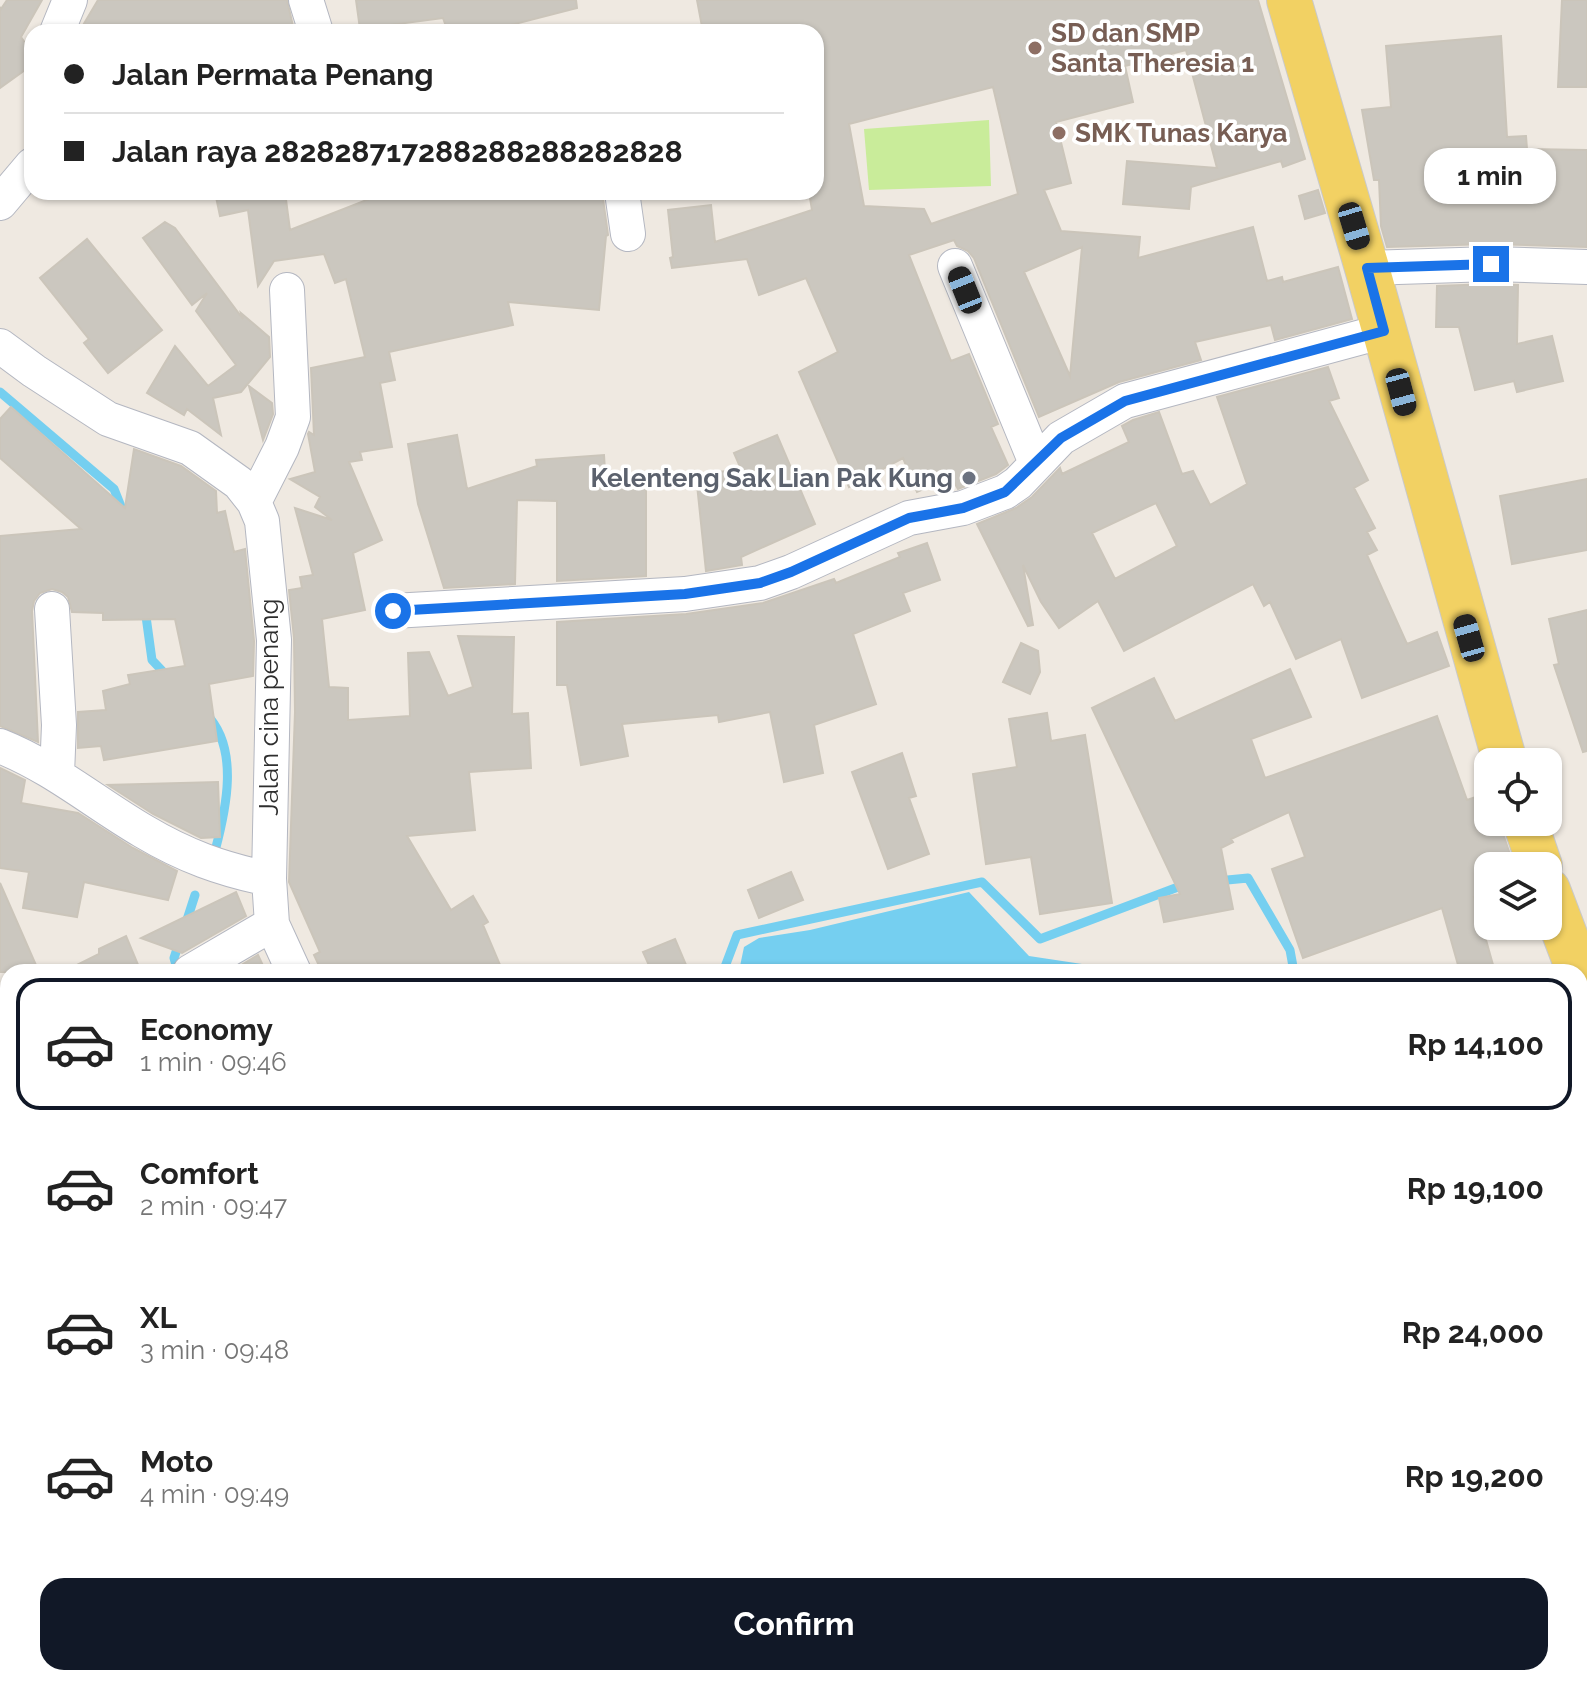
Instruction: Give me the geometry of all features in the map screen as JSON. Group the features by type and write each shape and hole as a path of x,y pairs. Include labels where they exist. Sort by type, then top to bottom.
{"main road":[{"path":"1289,0 1501,748"},
{"path":"1562,926 1577,964"}],"street":[{"path":"60,24 70,0"},
{"path":"306,0 314,24"},
{"path":"0,203 24,174"},
{"path":"623,200 628,234"},
{"path":"1367,268 1491,264 1587,267"},
{"path":"955,266 1036,463"},
{"path":"254,502 282,447 293,417 287,290"},
{"path":"393,611 685,594 760,583 909,518 992,499 1018,483 1061,438 1125,401 1384,331"},
{"name":"Jalan cina penang","path":"0,346 108,419 190,448 239,483 254,502 262,521 274,640 269,879 272,924 290,964"},
{"path":"52,609 59,725 57,774"},
{"path":"0,746 57,774 180,851 222,869 269,879"},
{"path":"203,964 272,924"}],"green space":[{"path":"989,120 991,186 869,190 864,129"}],"water":[{"path":"969,892 1029,956 1082,964 740,964 744,947 759,938 810,930"}],"building":[{"path":"7,0 42,0 28,24 24,24 21,37 24,41 24,71 0,88 0,7"},
{"path":"98,0 287,0 293,24 84,24"},
{"path":"356,0 576,0 577,8 515,24 445,24 443,18 398,24 359,24"},
{"path":"697,0 1258,0 1305,159 1283,167 1281,161 1191,187 1189,209 1123,204 1127,161 1217,168 1186,50 1125,66 1133,102 1056,122 1071,183 1044,190 1061,231 1140,237 1138,258 1253,227 1267,281 1282,277 1283,282 1338,267 1352,319 1275,340 1271,325 1195,342 1201,360 1119,382 1039,417 974,258 957,246 954,240 909,255 951,361 969,354 998,424 991,427 1008,465 996,474 958,489 951,477 917,492 903,458 849,487 799,372 838,352 806,278 759,295 747,259 672,268 670,258 673,257 668,210 711,205 715,242 812,210 810,200 824,200 824,24 702,24","holes":["993,87 1018,194 931,224 924,209 864,206 849,124","1082,247 1070,376 1024,272"]},
{"path":"1562,0 1587,0 1587,87 1558,87"},
{"path":"1501,36 1507,137 1526,136 1527,149 1587,150 1587,247 1490,244 1387,247 1381,226 1379,180 1374,180 1362,110 1391,107 1386,46"},
{"path":"1318,190 1325,213 1305,219 1299,196"},
{"path":"217,200 286,200 290,230 367,200 603,200 608,235 599,310 508,302 513,325 389,352 395,380 380,383 392,447 360,452 362,460 349,462 382,540 353,553 365,610 322,619 329,687 348,688 348,720 410,716 408,653 429,652 448,696 473,687 458,636 514,637 512,714 528,713 531,768 469,772 475,830 407,836 451,910 473,896 488,922 483,925 500,964 318,964 314,955 320,952 289,882 295,712 294,638 289,590 302,588 300,577 313,575 295,508 332,520 315,507 320,497 290,479 315,472 308,434 314,435 311,368 365,357 346,279 335,283 324,254 274,261 258,286 248,210 220,216"},
{"path":"165,222 175,228 243,319 241,313 269,337 270,357 241,392 213,398 221,435 187,409 184,415 147,393 175,346 208,386 236,365 196,311 207,293 192,305 143,238"},
{"path":"87,239 162,330 108,373 84,343 89,339 40,278"},
{"path":"1518,285 1517,344 1552,336 1563,381 1517,392 1514,381 1475,390 1459,327 1436,327 1437,286"},
{"path":"1328,367 1339,398 1329,401 1368,480 1354,488 1375,528 1367,532 1377,550 1367,555 1407,644 1437,632 1449,666 1362,698 1341,639 1296,659 1270,602 1264,606 1253,584 1124,651 1098,601 1059,628 1041,602 1023,565 1033,625 1028,626 977,524 1016,508 1032,497 1060,468 1062,474 1129,442 1122,426 1159,412 1182,474 1193,471 1210,505 1247,484 1217,397","holes":["1156,503 1177,546 1115,579 1092,533"]},
{"path":"249,386 272,403 273,414 263,440"},
{"path":"11,407 125,508 134,449 181,466 216,491 217,513 225,511 234,552 245,549 254,641 253,676 209,684 217,741 104,760 101,746 78,748 78,712 106,710 103,691 130,684 128,675 185,666 175,619 103,620 103,613 72,612 68,597 52,589 40,593 32,611 38,742 0,726 0,536 81,529 0,458 0,419"},
{"path":"457,435 467,489 537,466 536,460 604,455 606,486 646,486 646,576 557,581 557,501 517,500 515,584 444,588 418,504 408,444"},
{"path":"777,435 815,524 741,557 742,565 706,571 696,475 741,469 734,453"},
{"path":"1587,479 1587,550 1512,564 1500,496"},
{"path":"927,543 940,580 903,593 910,611 853,634 876,704 814,725 823,773 784,782 770,712 719,722 718,715 622,724 628,756 581,765 567,685 557,685 557,622 686,614 763,603 834,579 836,583 900,557 898,553"},
{"path":"1587,610 1587,751 1583,752 1554,665 1559,664 1549,619"},
{"path":"1021,643 1038,651 1040,672 1030,694 1003,682"},
{"path":"1290,669 1311,717 1251,739 1265,778 1437,716 1467,800 1474,798 1474,836 1504,836 1509,852 1474,852 1474,940 1486,940 1493,964 1458,964 1442,908 1303,958 1272,869 1305,857 1289,812 1231,839 1233,842 1221,848 1233,909 1164,922 1159,898 1180,894 1092,708 1154,678 1175,721"},
{"path":"1047,713 1051,741 1085,735 1112,903 1040,914 1031,857 986,864 973,774 1017,767 1009,719"},
{"path":"902,753 916,796 909,798 929,854 888,869 852,772"},
{"path":"0,768 25,780 21,803 78,813 177,871 168,900 84,882 77,917 23,908 29,872 0,868"},
{"path":"218,782 220,837 201,838 153,814 108,785"},
{"path":"791,872 803,900 759,918 748,890"},
{"path":"0,883 35,964 0,964"},
{"path":"236,892 246,916 182,953 141,938"},
{"path":"126,936 138,964 79,964 99,954 99,949"},
{"path":"675,939 686,964 648,964 643,952"},
{"path":"258,955 262,964 243,964"}],"waterway":[{"path":"0,392 114,489 124,514"},
{"path":"145,609 152,660 170,679"},
{"path":"206,714 217,728 227,761 226,799 215,851"},
{"path":"1217,881 1248,878 1290,950 1293,964"},
{"path":"726,964 737,935 982,882 1040,939 1186,884"},
{"path":"185,926 195,895"},
{"path":"176,964 174,958 180,940"}],"place":[{"name":"SD dan SMP Santa Theresia 1","path":"1035,48"},
{"name":"SMK Tunas Karya","path":"1059,133"},
{"name":"Kelenteng Sak Lian Pak Kung","path":"969,478"}],"route":[{"path":"393,611 685,594 760,583 909,518 992,499 1018,483 1061,438 1125,401 1384,331 1367,268 1491,264"}]}
